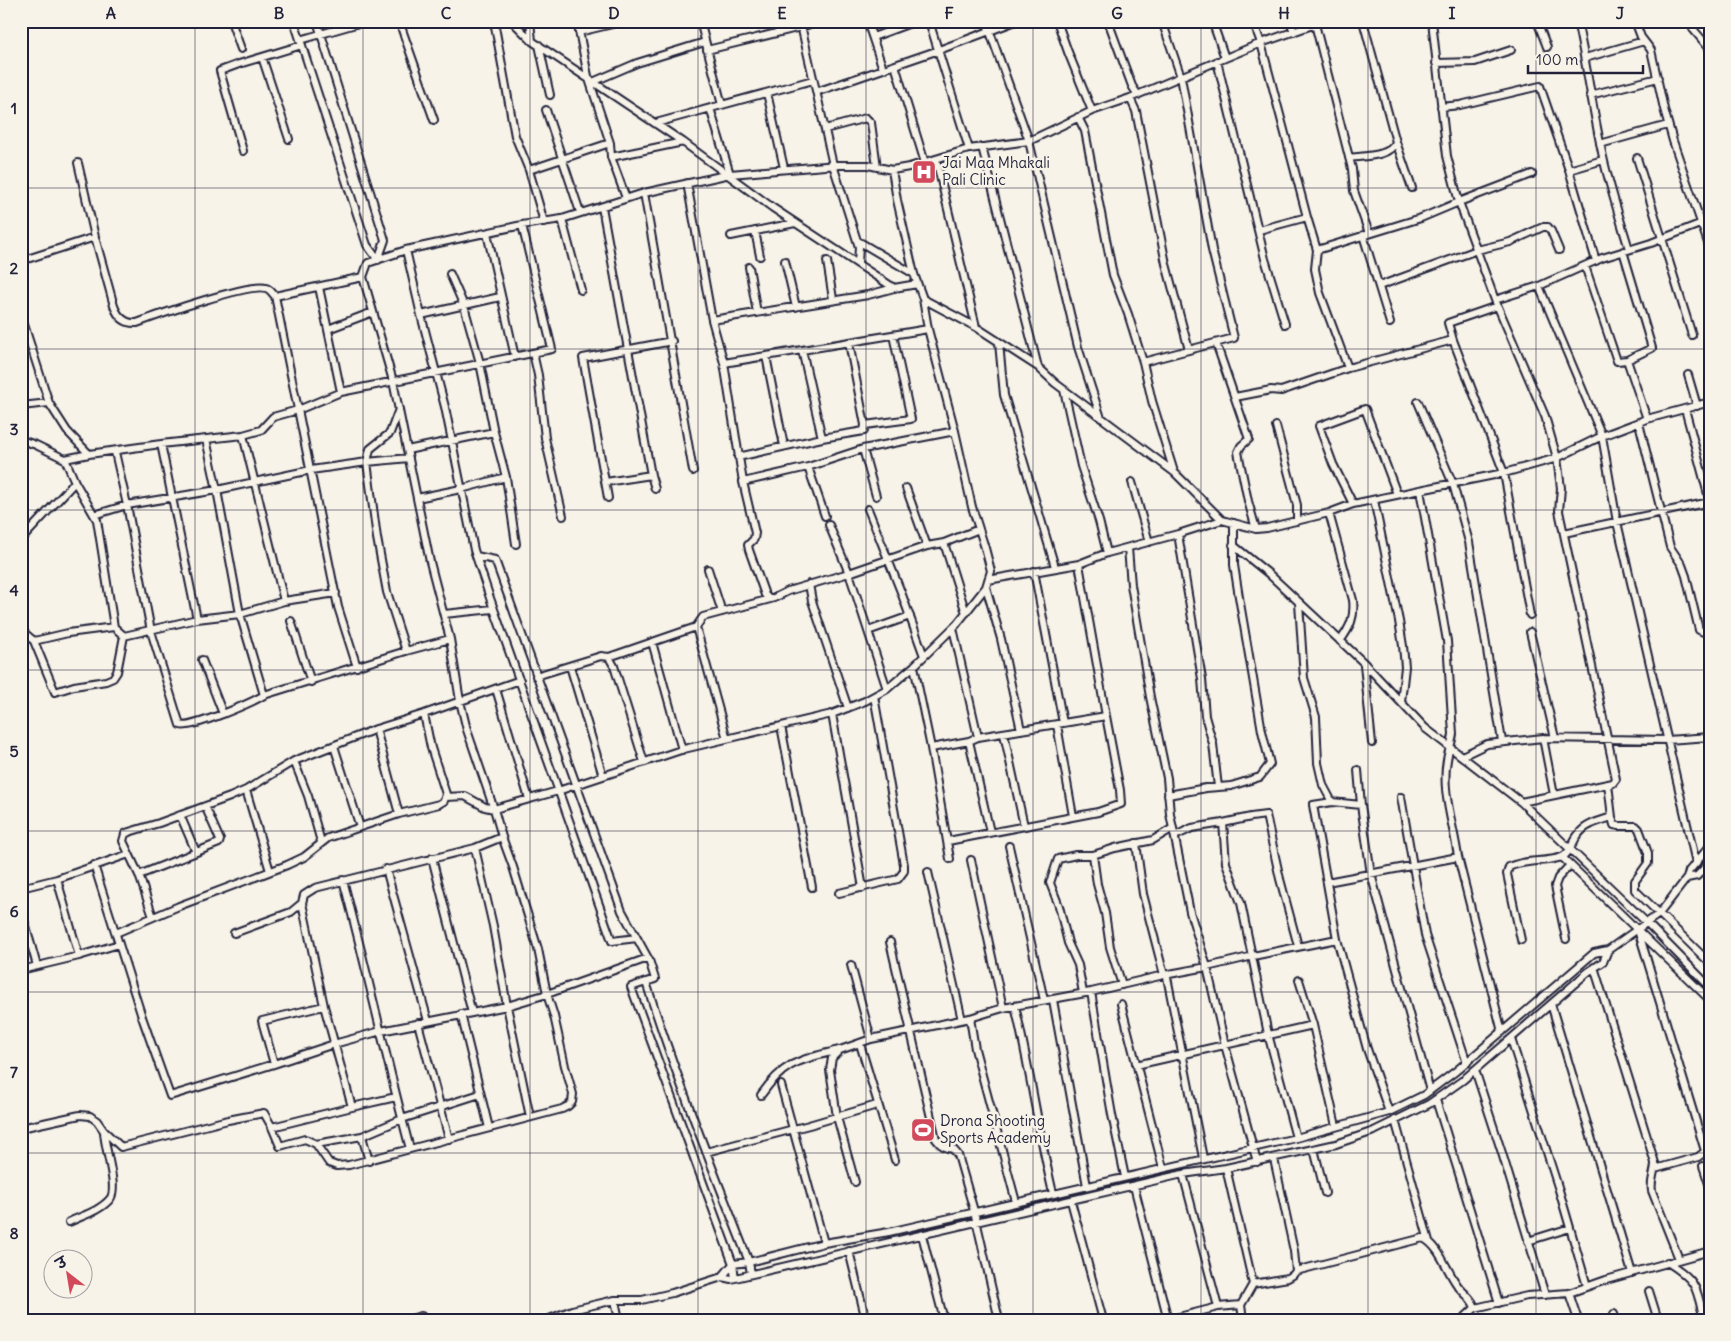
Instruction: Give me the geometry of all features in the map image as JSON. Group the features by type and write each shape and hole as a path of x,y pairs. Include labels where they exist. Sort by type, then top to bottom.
{"street":[{"path":"231,21 241,49"},
{"path":"294,21 367,245 378,260"},
{"path":"317,21 385,240 378,260"},
{"path":"243,151 220,71 301,43 321,34 366,21"},
{"path":"399,21 434,120"},
{"path":"494,21 515,136 529,170 544,222"},
{"path":"512,21 532,41 588,76 730,174 773,208 894,288"},
{"path":"530,21 532,41"},
{"path":"577,21 588,76 610,144 611,157 626,198"},
{"path":"580,32 625,21"},
{"path":"700,21 722,105"},
{"path":"707,50 801,24 819,21"},
{"path":"867,21 883,69"},
{"path":"873,37 916,21"},
{"path":"929,21 969,149"},
{"path":"986,21 1029,141 1078,347 1101,418"},
{"path":"816,92 939,50 1016,21"},
{"path":"1057,21 1092,110"},
{"path":"1108,21 1132,86 1138,95"},
{"path":"1143,362 1234,338 1212,250 1180,77 1162,21"},
{"path":"1212,21 1225,58"},
{"path":"1254,21 1262,43 1317,250 1315,269 1320,292 1348,368"},
{"path":"1290,21 1294,32"},
{"path":"21,1128 80,1115 90,1116 121,1147 264,1113 280,1146 305,1139 316,1144 329,1163 337,1166 369,1161 562,1108 572,1102 573,1094 554,1016 546,994 538,949 513,867 467,730 460,701 450,639 430,562 393,381 363,277 368,263 406,250 562,219 644,193 730,174 833,165 868,165 892,170 925,163 969,149 1029,141 1092,110 1138,95 1262,43 1324,21"},
{"path":"1362,21 1396,142 1412,188"},
{"path":"1432,21 1447,156 1459,202 1496,303 1545,416 1557,458 1561,488 1560,511 1564,533 1616,780 1613,783 1521,802"},
{"path":"1537,21 1547,47"},
{"path":"1577,21 1603,160 1652,348 1627,360 1616,361 1585,266"},
{"path":"1635,21 1638,31 1651,50 1668,125 1681,169 1710,249"},
{"path":"1691,21 1693,29 1710,49"},
{"path":"801,24 833,165 858,241 858,263"},
{"path":"1315,24 1349,158 1354,191 1390,323"},
{"path":"1585,58 1644,41"},
{"path":"595,81 637,63 705,42"},
{"path":"539,45 550,95"},
{"path":"1436,63 1475,62 1511,50"},
{"path":"262,56 288,139"},
{"path":"1217,61 1273,288 1285,324"},
{"path":"895,65 925,163"},
{"path":"1590,95 1658,78"},
{"path":"656,123 813,80"},
{"path":"1441,107 1460,105 1540,86 1569,170 1596,261"},
{"path":"767,93 784,168"},
{"path":"1130,98 1136,111 1166,264 1189,350"},
{"path":"710,108 730,174"},
{"path":"546,110 580,212"},
{"path":"1078,117 1085,131 1112,275 1128,314 1174,472"},
{"path":"825,129 866,118 871,123 877,167"},
{"path":"1600,144 1668,125"},
{"path":"611,157 683,142"},
{"path":"1349,158 1386,152 1396,142"},
{"path":"529,170 610,144"},
{"path":"982,147 1038,367"},
{"path":"1637,158 1692,335"},
{"path":"936,159 976,327"},
{"path":"1569,170 1603,160"},
{"path":"78,164 95,237 116,312 123,320 130,324 234,292 257,288 265,288 275,296 312,470 338,607 357,667"},
{"path":"116,933 304,857 328,838 399,814 439,804 446,797 465,796 494,810 576,786 682,750 832,714 887,689 953,628 986,587 991,571 964,475 956,432 914,274 892,170"},
{"path":"1317,250 1421,218 1532,174"},
{"path":"687,183 712,320 724,364 738,457 755,533 754,539 748,545 765,595 769,599"},
{"path":"644,193 672,341 693,471"},
{"path":"602,207 655,489"},
{"path":"1259,230 1307,217"},
{"path":"562,219 581,290"},
{"path":"1530,615 1504,473 1448,324 1596,261 1710,220"},
{"path":"730,236 795,222"},
{"path":"21,440 65,459 161,444 244,435 261,430 273,417 298,410 341,392 552,349 522,226"},
{"path":"1379,286 1477,250 1510,242 1543,227 1548,227 1552,231 1559,250"},
{"path":"755,231 760,256"},
{"path":"487,233 514,357"},
{"path":"21,261 95,237"},
{"path":"858,241 914,274"},
{"path":"406,250 445,407 476,556 493,609 612,941 637,938"},
{"path":"785,261 796,307"},
{"path":"827,261 834,299"},
{"path":"749,267 757,313"},
{"path":"450,274 464,306 480,363 494,432 506,477 516,544"},
{"path":"275,296 363,277"},
{"path":"712,320 796,307 917,284"},
{"path":"1539,286 1602,436 1617,522 1696,863"},
{"path":"319,287 341,392"},
{"path":"421,315 500,297"},
{"path":"922,299 976,327 1038,367 1064,390 1174,472 1222,520 1256,529 1329,513 1353,504 1504,473 1557,458 1602,436 1647,419 1710,402"},
{"path":"328,329 374,312"},
{"path":"21,315 49,403 67,431 89,454"},
{"path":"724,364 928,329"},
{"path":"864,426 911,419 893,335"},
{"path":"1235,397 1281,391 1348,368 1453,340"},
{"path":"608,498 583,358 672,341"},
{"path":"738,457 822,438 864,431 849,343"},
{"path":"999,343 1004,395 1055,567"},
{"path":"1216,343 1249,439 1241,446 1238,452 1256,529"},
{"path":"802,350 822,438"},
{"path":"533,353 538,375 545,438 563,516"},
{"path":"766,356 784,446"},
{"path":"1627,360 1647,419"},
{"path":"1688,374 1697,406"},
{"path":"1064,390 1081,466 1108,552"},
{"path":"1418,402 1453,484 1469,542 1502,741"},
{"path":"21,406 49,403"},
{"path":"399,409 390,433 370,448 366,462 387,592 406,651"},
{"path":"1353,504 1333,464 1319,426 1364,409 1398,494"},
{"path":"1564,533 1710,502 1685,409"},
{"path":"1639,423 1670,546 1682,565 1686,576 1699,630 1708,634 1710,642"},
{"path":"1276,426 1297,505 1297,520"},
{"path":"407,450 494,432"},
{"path":"743,482 808,467 863,449 956,432"},
{"path":"244,435 284,601"},
{"path":"206,440 240,614 264,695"},
{"path":"161,444 198,619"},
{"path":"863,449 876,496"},
{"path":"115,452 151,630 180,725 186,726 223,714 264,695 450,639"},
{"path":"94,515 127,505 217,490 312,470 409,458"},
{"path":"65,459 75,482 94,515 99,530 114,627 124,636"},
{"path":"808,467 825,516"},
{"path":"606,482 651,475"},
{"path":"417,498 506,477"},
{"path":"21,540 75,482"},
{"path":"1132,482 1149,542"},
{"path":"906,488 926,546"},
{"path":"1420,490 1447,641 1453,734 1447,760 1446,788 1458,857 1502,1032"},
{"path":"1374,500 1400,621 1405,667 1401,702"},
{"path":"868,509 924,656"},
{"path":"1329,513 1354,600 1355,610 1348,631 1340,641"},
{"path":"988,580 1079,564 1108,552 1178,534 1222,520"},
{"path":"1168,795 1231,786 1260,776 1270,764 1262,731 1234,565 1234,523"},
{"path":"829,524 849,573 887,689"},
{"path":"536,676 601,656 609,657 696,627 703,617 769,599 926,546 944,543 979,529"},
{"path":"1178,534 1202,679 1205,716 1212,744 1218,787"},
{"path":"944,543 966,613"},
{"path":"1234,545 1364,663 1425,728 1521,802 1647,923 1710,987"},
{"path":"1128,548 1131,585 1138,629 1167,778 1173,828 1190,912 1257,1162"},
{"path":"476,556 495,560 622,911 648,958 655,979 632,987 733,1264 736,1278"},
{"path":"948,841 1098,812 1121,804 1079,564"},
{"path":"708,568 722,612"},
{"path":"1034,571 1060,724 1073,816"},
{"path":"809,584 812,601 848,708"},
{"path":"986,587 1001,639 1021,730"},
{"path":"124,636 198,619 240,614 284,601 336,593"},
{"path":"1299,603 1304,678 1316,717 1318,763 1323,785 1332,802"},
{"path":"444,614 493,609"},
{"path":"868,631 910,616"},
{"path":"291,621 311,682"},
{"path":"34,641 68,633 114,627"},
{"path":"696,627 727,738"},
{"path":"953,628 978,737"},
{"path":"21,630 34,641 55,692 113,678 117,672 124,636"},
{"path":"1530,632 1555,738"},
{"path":"652,642 682,750"},
{"path":"609,657 614,666 644,762"},
{"path":"202,660 223,714"},
{"path":"1364,663 1372,743"},
{"path":"570,666 603,776"},
{"path":"914,666 931,748 950,860"},
{"path":"153,918 139,875 123,842 125,834 246,790 294,761 376,729 520,680"},
{"path":"496,689 529,799"},
{"path":"840,894 898,879 904,871 874,696"},
{"path":"424,714 431,748 446,797"},
{"path":"832,714 863,888"},
{"path":"931,748 969,741 978,737 1106,716"},
{"path":"781,726 812,888"},
{"path":"376,729 399,814"},
{"path":"1004,734 1024,826"},
{"path":"1462,756 1487,744 1502,741 1543,738 1667,740 1710,737"},
{"path":"1543,738 1554,795"},
{"path":"969,741 990,832"},
{"path":"334,746 360,827"},
{"path":"294,761 308,796 321,842"},
{"path":"1358,770 1371,874 1430,1090"},
{"path":"1608,784 1614,825 1636,826 1639,828 1648,859 1648,864 1635,881 1635,890 1710,963"},
{"path":"246,790 270,871"},
{"path":"1401,797 1425,935 1467,1063"},
{"path":"1362,805 1332,802 1313,805 1337,939 1367,1048 1389,1112"},
{"path":"139,875 216,844 220,840 205,806"},
{"path":"180,815 196,852"},
{"path":"1175,836 1192,828 1266,815 1280,879 1298,946"},
{"path":"1521,940 1508,874 1509,868 1516,864 1562,857 1571,849 1578,834 1585,828 1595,822 1612,817"},
{"path":"1223,823 1226,863 1241,903 1268,1034 1296,1138"},
{"path":"1083,993 1078,965 1068,943 1059,906 1050,883 1058,859 1076,855 1093,855 1153,840 1173,828"},
{"path":"352,1106 324,1006 302,903 304,895 308,891 343,880 474,848 502,837"},
{"path":"1136,843 1143,894 1165,976 1203,1158"},
{"path":"1009,846 1044,1000"},
{"path":"722,1277 733,1264 749,1262 824,1243 889,1232 1253,1148 1389,1112 1430,1090 1467,1063 1594,953 1608,950 1659,914 1687,878 1689,871 1710,846"},
{"path":"474,848 493,926 530,1117"},
{"path":"21,888 57,879 129,854"},
{"path":"1093,855 1110,947 1122,985"},
{"path":"1328,882 1458,857"},
{"path":"1562,857 1710,1000"},
{"path":"432,858 472,1012"},
{"path":"971,860 1002,1008"},
{"path":"1687,878 1698,876 1710,862"},
{"path":"94,865 142,1017 170,1096 381,1031 507,1006 648,958"},
{"path":"1566,939 1555,886 1558,878 1570,865"},
{"path":"386,869 428,1021"},
{"path":"928,872 962,1020"},
{"path":"57,879 79,956"},
{"path":"343,880 362,949 410,1149"},
{"path":"234,933 291,912 302,903"},
{"path":"21,909 37,966"},
{"path":"1638,930 1707,1150 1698,1157 1655,1169"},
{"path":"762,1095 768,1086 791,1064 871,1039 962,1020 1002,1008 1053,1000 1337,939"},
{"path":"890,942 936,1139 946,1148 953,1149 956,1152 977,1222 1000,1320"},
{"path":"21,970 119,944"},
{"path":"547,1320 572,1310 615,1300 649,1298 672,1293 722,1277 736,1278 1183,1174 1257,1162 1336,1144 1374,1131 1436,1100 1475,1070 1594,967 1603,962 1608,950"},
{"path":"851,965 871,1039"},
{"path":"1594,967 1655,1163 1651,1183 1652,1191 1679,1259"},
{"path":"1300,980 1313,1025 1336,1126"},
{"path":"646,982 676,1071 749,1262 751,1274"},
{"path":"1091,992 1125,1177"},
{"path":"1053,1000 1087,1186"},
{"path":"1120,1004 1163,1168"},
{"path":"1551,1004 1632,1273"},
{"path":"274,1064 262,1021 324,1006"},
{"path":"1015,1006 1054,1194"},
{"path":"461,1014 489,1128"},
{"path":"970,1018 976,1049 1016,1202"},
{"path":"418,1023 449,1139"},
{"path":"1136,1066 1313,1025"},
{"path":"1511,1038 1587,1286"},
{"path":"860,1044 895,1160"},
{"path":"840,1050 832,1058 830,1070 837,1117 855,1182"},
{"path":"1475,1070 1545,1295"},
{"path":"781,1085 824,1243"},
{"path":"316,1144 362,1136 402,1118 440,1108 480,1094"},
{"path":"272,1127 352,1106 396,1097"},
{"path":"1436,1100 1499,1303"},
{"path":"706,1152 877,1105"},
{"path":"1395,1120 1430,1241 1460,1289 1474,1303 1475,1308"},
{"path":"69,1222 100,1207 109,1200 114,1192 105,1147 104,1131"},
{"path":"362,1136 369,1161"},
{"path":"1314,1149 1326,1193"},
{"path":"1274,1158 1294,1251 1296,1271"},
{"path":"1703,1166 1710,1187"},
{"path":"1226,1168 1253,1284 1241,1305 1243,1320"},
{"path":"1183,1174 1218,1307"},
{"path":"1134,1186 1168,1320 1197,1316 1218,1307 1241,1305"},
{"path":"1071,1201 1102,1320"},
{"path":"1528,1241 1570,1228"},
{"path":"922,1235 944,1320"},
{"path":"1253,1284 1288,1278 1296,1271 1411,1240 1424,1238 1430,1241"},
{"path":"1462,1320 1475,1308 1528,1296 1569,1293 1710,1250"},
{"path":"849,1251 866,1320"},
{"path":"1668,1262 1684,1272 1696,1286 1704,1320"},
{"path":"1649,1291 1658,1320"},
{"path":"1569,1293 1578,1320"},
{"path":"615,1300 619,1320"},
{"path":"572,1310 574,1320"},
{"path":"407,1320 421,1316 433,1320"}],"place":[{"name":"Jai Maa Mhakali Pali Clinic","path":"924,172"},
{"name":"Drona Shooting Sports Academy","path":"923,1130"}]}
